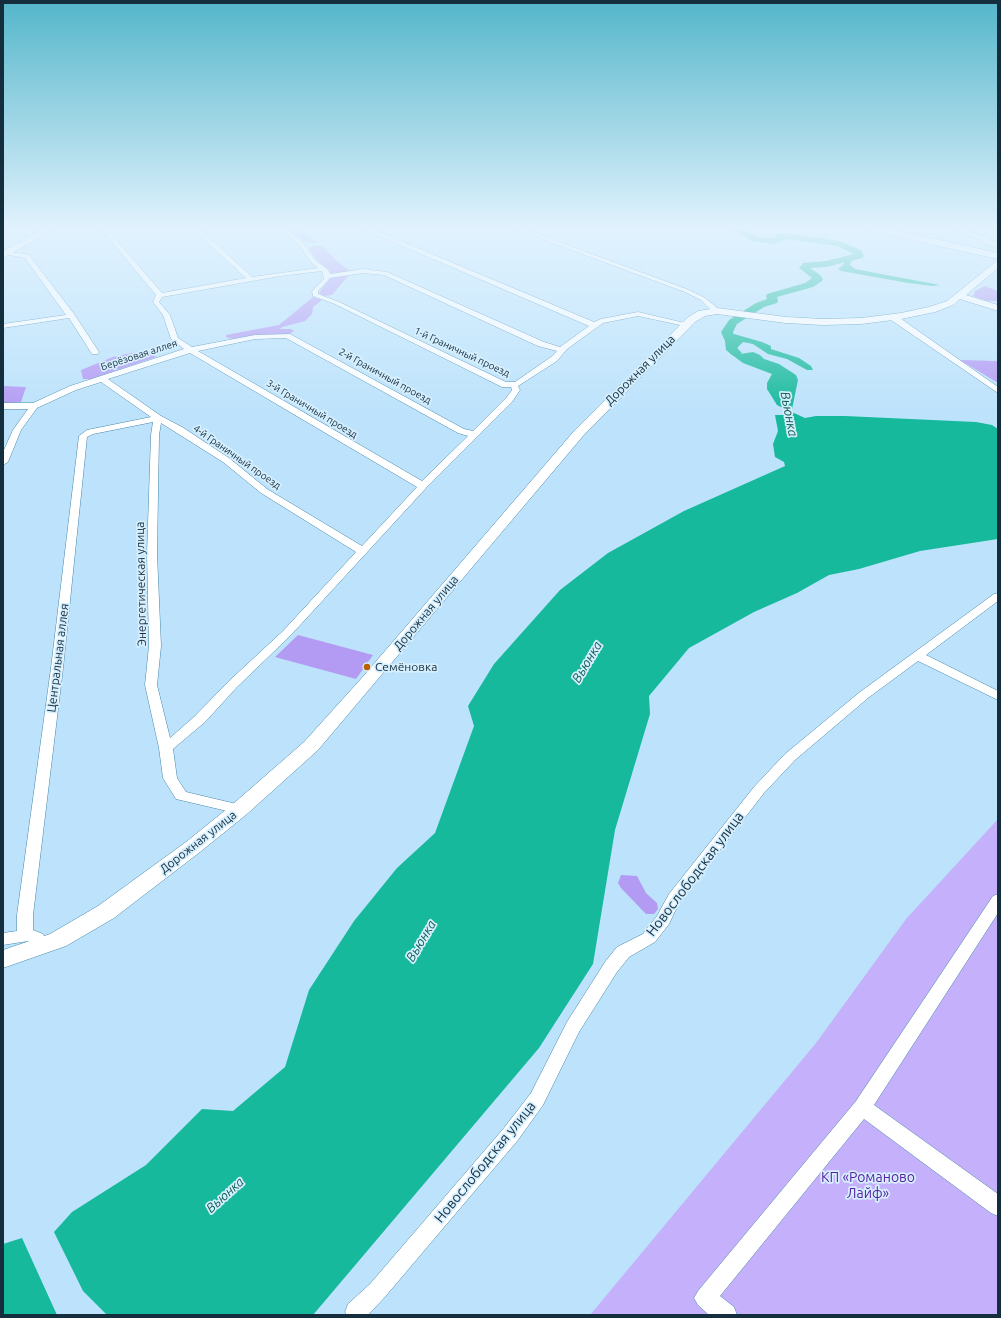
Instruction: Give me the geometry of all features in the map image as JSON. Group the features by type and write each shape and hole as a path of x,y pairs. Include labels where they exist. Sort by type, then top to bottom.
{"main road":[{"path":"722,311 767,317 828,322 866,321 894,318 937,308 960,296 966,291"},
{"path":"960,296 998,308"},
{"name":"Дорожная улица","path":"3,959 35,941 72,933 106,912 161,872 240,809 311,746 338,717 579,433 685,324 699,315 722,311"}],"street":[{"path":"52,291 95,352"},
{"path":"156,291 160,295"},
{"path":"186,291 160,295 156,299 156,302 166,315 175,339 184,348 190,350"},
{"name":"1-й Граничный проезд","path":"315,291 315,295 337,303 501,384 514,385"},
{"path":"423,291 541,344 562,350"},
{"path":"512,291 594,325"},
{"path":"686,291 722,311"},
{"path":"166,748 200,719 233,684 287,633 423,486 514,394 516,390 514,385 554,359 562,350 594,325 605,320 638,314 685,324"},
{"path":"3,326 71,316"},
{"path":"894,318 998,391"},
{"name":"Берёзовая аллея","path":"3,406 34,406 73,388 190,350 255,337 287,336"},
{"name":"2-й Граничный проезд","path":"287,336 461,431 473,434"},
{"name":"3-й Граничный проезд","path":"190,350 423,486"},
{"name":"4-й Граничный проезд","path":"102,379 158,418 226,460 264,491 362,551"},
{"path":"3,462 18,430 34,406"},
{"name":"Энергетическая улица","path":"158,418 155,435 152,554 155,646 151,685 166,748 170,778 181,796 240,809"},
{"name":"Центральная аллея","path":"35,941 25,931 24,915 57,668 77,477 83,436 90,432 158,418"},
{"name":"Новослободская улица","path":"356,1312 378,1291 511,1134 537,1099 574,1027 611,967 623,952 649,938 663,920 674,898 759,790 790,757 864,696 998,596"},
{"path":"918,656 998,696"},
{"path":"726,1315 705,1298 862,1107 998,900"},
{"path":"3,938 35,941"},
{"path":"862,1107 998,1206"}],"green space":[{"name":"КП «Романово Лайф»","path":"998,819 998,1315 590,1315 816,1043 906,919"}],"shaded area":[{"path":"321,291 336,291 332,295 324,296 319,293"},
{"path":"975,291 998,291 998,301 987,301 973,296"},
{"path":"313,297 322,300 313,307 312,314 305,321 282,327 280,329 291,329 294,331 289,334 232,339 226,337 226,335 279,325"},
{"path":"147,350 156,357 91,379 83,379 81,370 113,357"},
{"path":"960,360 997,361 998,383"},
{"path":"3,386 26,387 21,402 3,403"},
{"path":"298,635 373,655 356,679 275,657"},
{"path":"621,875 637,876 646,893 657,903 658,909 654,914 646,914 621,888 618,883"}],"water":[{"path":"727,332 762,342 771,346 771,349 799,358 811,366 813,370 807,370 787,359 768,354 753,344 743,342 737,348 737,352 740,354 753,352 760,355 764,359 779,364 796,375 798,380 792,409 783,408 777,405 767,389 767,383 772,374 743,363 731,354 726,347"},
{"path":"784,413 794,413 805,418 816,416 845,416 976,422 992,425 998,429 998,539 920,551 859,569 829,575 797,593 754,612 689,648 649,696 650,714 615,830 593,964 539,1048 313,1315 107,1315 83,1291 54,1232 72,1212 146,1165 202,1109 233,1111 285,1067 309,990 354,921 397,868 435,833 474,726 468,706 494,664 560,590 608,553 684,511 785,466 784,462 775,457 773,444 778,431 775,415 784,415"},
{"path":"22,1238 57,1315 3,1315 3,1244"}],"waterway":[{"name":"Вьюнка","path":"736,353 732,350 731,341 727,332 733,322 760,305 773,301 771,296 789,291"}],"place":[{"name":"Семёновка","path":"367,667"}]}
